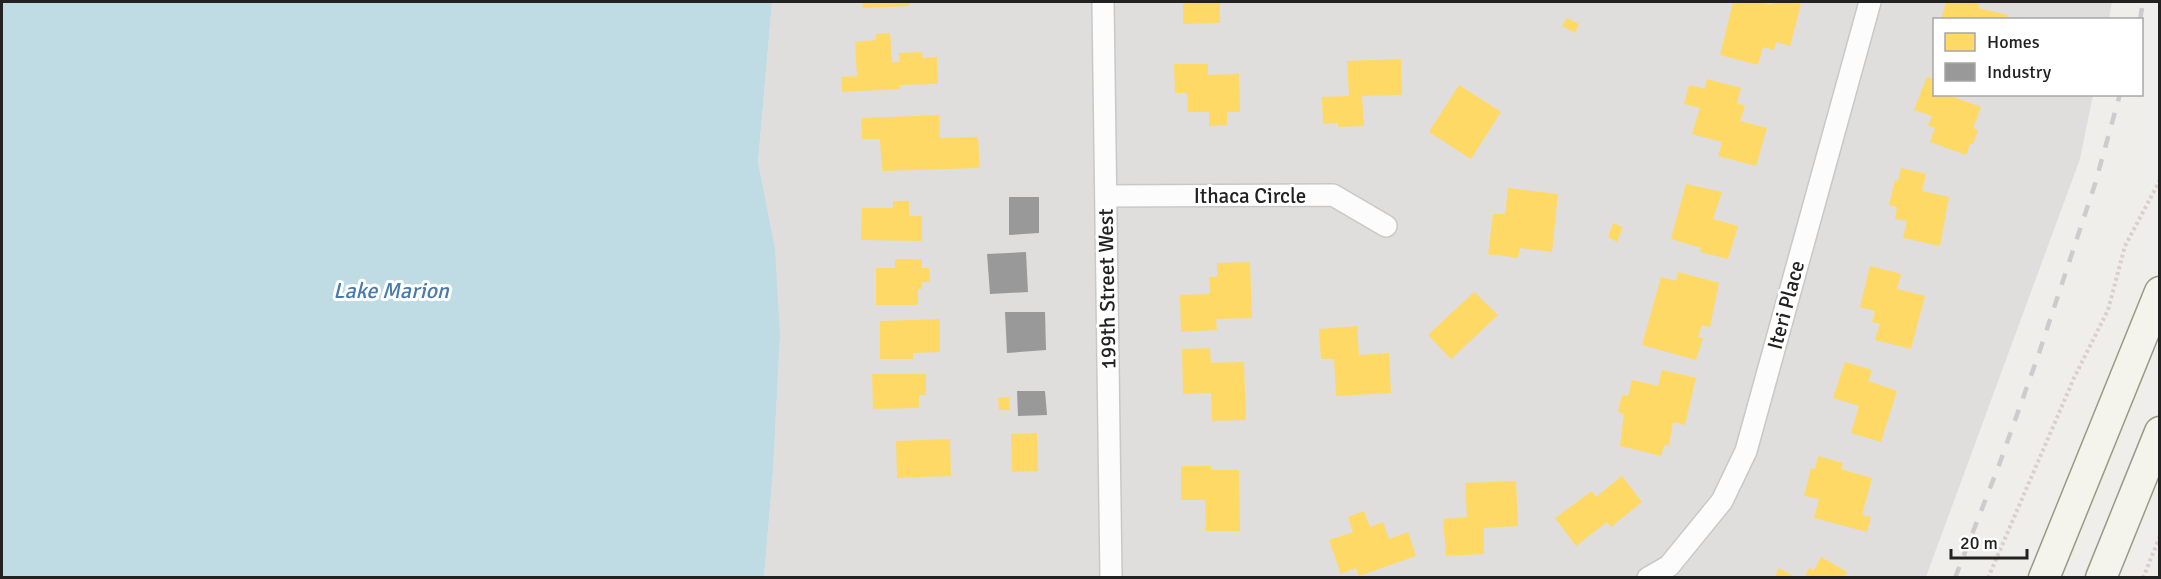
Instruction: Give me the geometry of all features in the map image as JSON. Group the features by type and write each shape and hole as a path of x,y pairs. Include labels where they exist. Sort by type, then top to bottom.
{"main road":[{"path":"2044,578 2160,292"},
{"path":"2101,578 2160,432"}],"street":[{"name":"199th Street West","path":"1103,2 1111,578"},
{"name":"Iteri Place","path":"1648,578 1674,572 1722,501 1746,451 1870,2"},
{"name":"Ithaca Circle","path":"1106,196 1333,195 1386,226"}],"path":[{"path":"1988,578 2074,378 2108,310 2125,246 2160,180"},
{"path":"2143,578 2160,536"}],"shaded area":[{"path":"772,2 2112,2 2109,18 1933,18 1933,96 2093,96 2080,159 1926,577 764,577 773,472 780,336 758,163"}],"water":[{"name":"Lake Marion","path":"2,2 772,2 758,163 775,249 780,336 773,472 764,577 2,577"}],"building: Homes":[{"path":"862,2 909,2 909,6 863,8"},
{"path":"1183,2 1220,2 1220,23 1183,24"},
{"path":"1733,2 1759,2 1772,5 1773,2 1801,4 1790,46 1776,42 1774,50 1763,47 1758,65 1720,55"},
{"path":"1946,2 1980,2 1978,8 2008,15 2007,18 1942,18"},
{"path":"1567,18 1579,24 1575,33 1562,26"},
{"path":"890,33 892,62 900,62 899,53 922,52 923,58 937,57 938,84 899,85 900,89 842,92 841,77 857,76 855,42 876,40 876,34"},
{"path":"1401,59 1402,95 1362,96 1364,126 1338,127 1338,123 1323,124 1322,97 1349,96 1347,61"},
{"path":"1174,64 1208,64 1208,75 1239,74 1240,112 1227,112 1227,125 1209,126 1209,112 1188,112 1187,93 1175,93"},
{"path":"1927,77 1933,79 1933,96 1951,96 1981,107 1973,128 1978,130 1966,155 1930,142 1935,128 1928,126 1932,116 1914,110"},
{"path":"1707,79 1741,88 1737,103 1745,106 1740,121 1767,128 1756,166 1718,156 1722,142 1692,134 1700,108 1684,104 1689,85 1705,89"},
{"path":"1459,85 1501,112 1471,159 1429,132"},
{"path":"939,115 940,138 978,137 980,168 882,171 880,139 862,139 861,118"},
{"path":"1901,168 1926,174 1922,191 1949,197 1940,246 1903,238 1907,221 1895,219 1897,207 1889,205 1895,180 1898,181"},
{"path":"1686,184 1722,192 1713,219 1738,226 1728,259 1700,252 1701,248 1671,239"},
{"path":"1508,188 1558,194 1552,252 1520,248 1518,258 1488,254 1493,214 1505,214"},
{"path":"893,201 909,201 909,216 922,216 922,241 861,240 862,208 893,208"},
{"path":"1613,223 1623,227 1617,242 1608,237"},
{"path":"895,259 922,259 922,268 929,268 930,282 922,282 922,289 918,289 918,305 876,305 876,268 895,268"},
{"path":"1250,262 1252,318 1216,319 1217,330 1181,332 1180,295 1210,294 1209,277 1217,277 1217,263"},
{"path":"1870,266 1901,274 1897,289 1925,296 1911,349 1875,340 1880,324 1872,322 1875,311 1860,307"},
{"path":"1678,272 1719,283 1710,327 1702,325 1698,337 1703,338 1696,360 1642,345 1661,277 1676,281"},
{"path":"1474,292 1498,315 1451,359 1428,335"},
{"path":"940,319 940,352 913,353 913,359 880,359 880,321"},
{"path":"1357,326 1359,355 1389,353 1391,393 1336,396 1334,359 1321,359 1319,329"},
{"path":"1210,348 1211,363 1244,362 1246,420 1212,421 1211,393 1183,394 1182,349"},
{"path":"1845,362 1872,370 1868,381 1897,391 1881,442 1851,433 1859,406 1833,398"},
{"path":"1662,370 1696,378 1685,425 1673,422 1669,446 1664,445 1661,456 1620,446 1624,414 1618,412 1622,395 1628,396 1632,380 1658,386"},
{"path":"872,374 926,374 926,395 919,395 919,408 873,409"},
{"path":"1009,397 1010,410 999,410 998,398"},
{"path":"1037,433 1038,471 1012,472 1011,434"},
{"path":"950,439 951,476 897,478 896,441"},
{"path":"1818,456 1843,463 1841,469 1872,478 1862,515 1871,517 1867,532 1814,518 1819,499 1804,496 1811,468 1815,469"},
{"path":"1181,466 1211,466 1211,470 1239,470 1240,531 1206,531 1205,500 1181,500"},
{"path":"1622,476 1642,502 1611,527 1607,522 1576,546 1555,518 1592,491 1596,497"},
{"path":"1516,481 1518,526 1484,528 1484,554 1446,556 1443,519 1467,517 1465,483"},
{"path":"1364,511 1370,527 1383,522 1389,539 1408,532 1416,556 1359,576 1356,568 1341,574 1329,540 1353,532 1348,517"},
{"path":"1821,557 1847,572 1844,578 1804,578 1809,568 1814,570"},
{"path":"1779,568 1797,578 1774,578"}],"building: Industry":[{"path":"1009,197 1039,197 1039,233 1009,235"},
{"path":"1026,252 1028,292 990,294 987,254"},
{"path":"1005,312 1045,312 1046,350 1007,353"},
{"path":"1017,391 1045,391 1047,415 1018,416"}],"railway":[{"path":"2140,18 2143,2"},
{"path":"1955,578 2038,356 2095,184 2119,96"}]}
